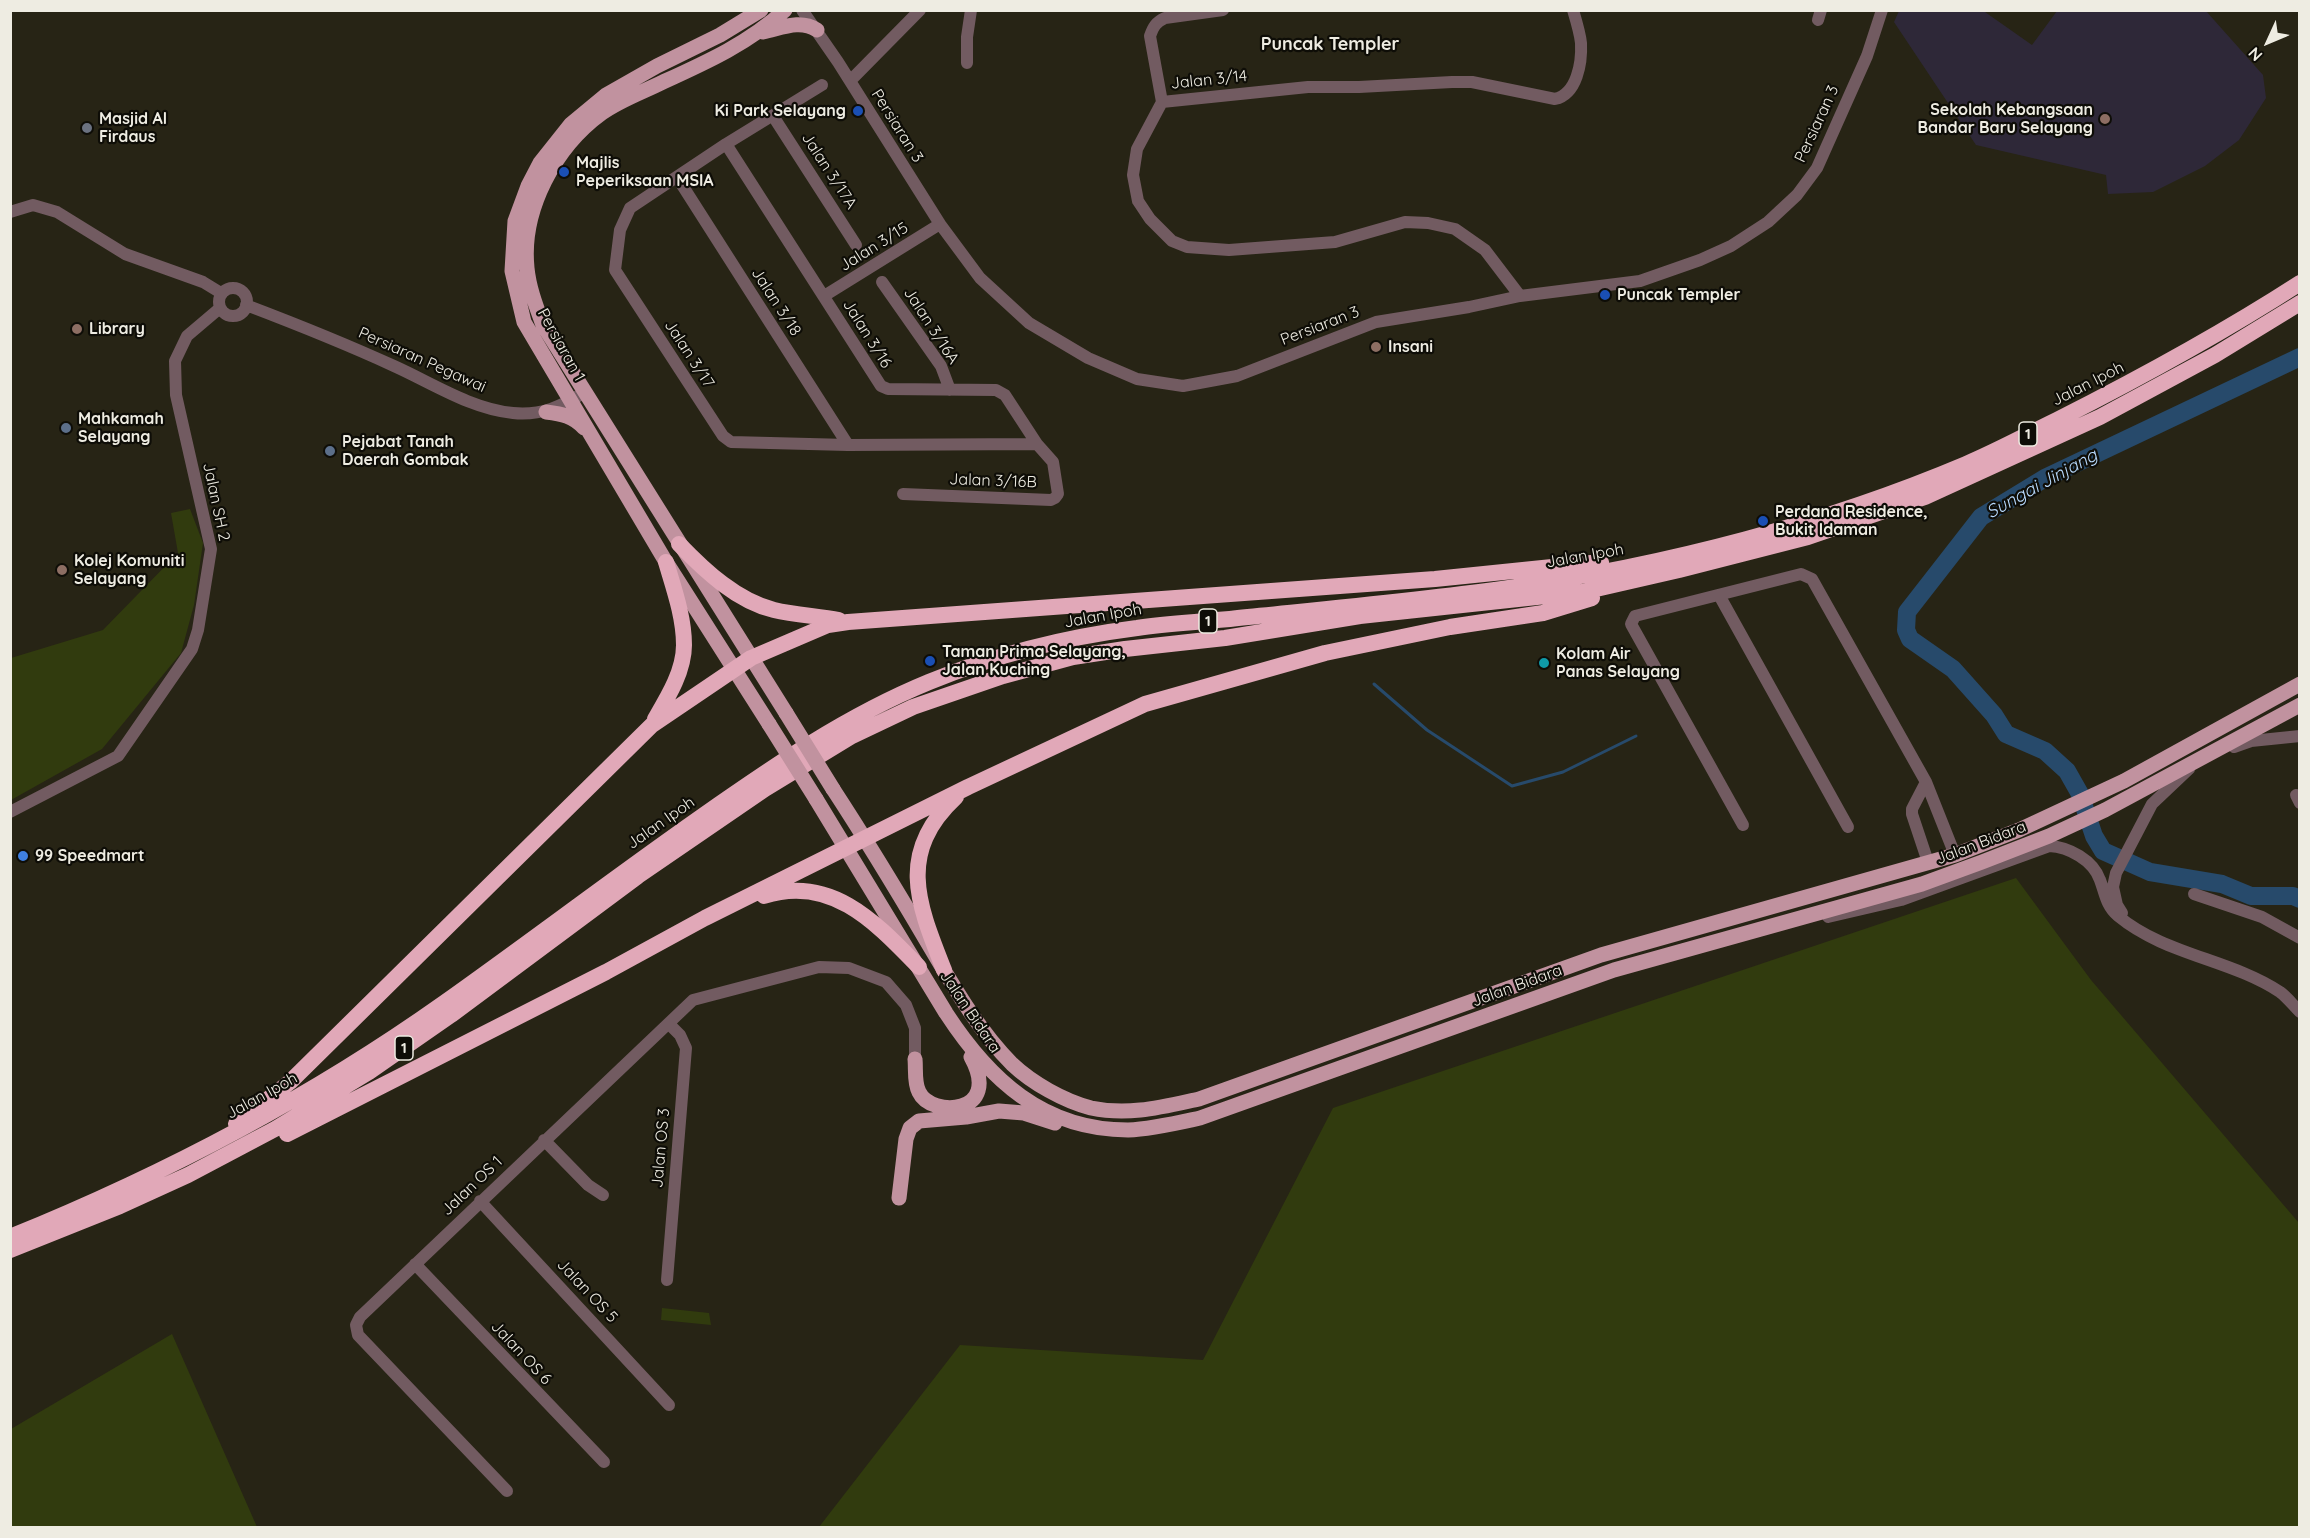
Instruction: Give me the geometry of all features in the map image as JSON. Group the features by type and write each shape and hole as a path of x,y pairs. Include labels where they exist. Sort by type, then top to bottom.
{"highway":[{"name":"Jalan Ipoh","path":"12,1245 76,1210 262,1119 360,1061 444,1003 596,891 799,749 854,717 921,685 1021,651 1078,638 1138,628 1497,589 1580,576 1688,554 1862,503 1977,459 2167,364 2300,283"},
{"name":"Jalan Ipoh","path":"12,1245 168,1184 275,1129 369,1072 442,1022 638,876 765,789 852,736 913,708 1003,676 1073,657 1225,638 1360,616 1545,597 1640,580 1808,537 1925,497 2100,417 2215,355 2300,303"},
{"path":"679,544 702,568 754,602 774,610 848,622"},
{"path":"213,1142 290,1082 652,725 751,658 828,625 1435,579 1647,556 1688,554"},
{"path":"652,725 677,677 684,646 677,600 666,562"},
{"path":"12,1245 126,1212 219,1170 606,972 705,918 968,787 1145,704 1325,653 1450,627 1543,613 1579,603 1640,580"},
{"path":"944,970 923,918 919,901 918,864 923,844 933,822 968,787"},
{"path":"705,918 773,893 811,891 834,898 870,919 919,967"}],"main road":[{"name":"Persiaran 1","path":"761,10 720,35 657,66 599,101 571,124 540,163 515,221 512,271 524,322 666,562 769,724"},
{"name":"Persiaran 1","path":"785,10 757,33 708,61 631,97 602,114 564,151 549,172 537,196 529,225 526,266 532,296 543,325 786,713"},
{"path":"757,33 808,24 812,19"},
{"path":"546,412 563,414 576,419 593,437"},
{"name":"Jalan Bidara","path":"786,713 866,838 944,970 992,1041 1024,1074 1060,1095 1089,1107 1111,1111 1150,1110 1199,1099 1601,955 1955,855 2064,810 2154,765 2300,684"},
{"name":"Jalan Bidara","path":"769,724 848,848 946,1013 968,1045 994,1075 1028,1101 1058,1116 1082,1124 1128,1130 1200,1118 1614,970 1922,884 2070,827 2195,763 2300,705"},
{"path":"1928,862 1930,869 1942,871 1971,859 2049,836"},
{"path":"915,1059 918,1090 929,1103 956,1107 964,1105 976,1096 980,1088 978,1071 946,1013"},
{"path":"915,1059 911,1096 914,1103 928,1113 948,1118"},
{"path":"899,1198 906,1138 914,1123 925,1119 1011,1111 1097,1134 1122,1137 1157,1133 1200,1118"}],"street":[{"path":"850,81 920,10"},
{"path":"967,63 967,37 971,10"},
{"path":"1162,102 1150,36 1152,28 1158,21 1165,18 1223,10"},
{"name":"Jalan 3/14","path":"1520,296 1485,250 1455,229 1428,223 1405,222 1335,242 1229,250 1186,247 1172,241 1150,219 1138,201 1133,175 1137,149 1162,102 1308,87 1452,82 1472,82 1545,98 1564,97 1576,76 1581,43 1573,10"},
{"name":"Persiaran 3","path":"812,19 940,224 981,278 1029,324 1088,358 1137,379 1183,386 1237,376 1376,322 1520,296 1640,281 1720,251 1768,222 1797,195 1817,168 1867,56 1882,10"},
{"name":"Jalan 3/17","path":"822,85 726,144 630,208 620,230 615,270 723,436 731,442 848,445 1037,444"},
{"name":"Jalan 3/17A","path":"773,116 856,245"},
{"name":"Jalan 3/16","path":"726,144 881,386 888,389 996,390 1005,395 1037,444"},
{"name":"Jalan 3/18","path":"676,177 848,445"},
{"path":"10,212 33,205 57,212 125,254 203,282 221,293"},
{"name":"Jalan 3/15","path":"824,296 940,224"},
{"name":"Jalan 3/16A","path":"882,282 941,366 950,390"},
{"path":"229,288 239,289 245,296 246,305 241,313 232,316 223,312 219,303 221,293 229,288"},
{"name":"Persiaran Pegawai","path":"246,305 333,338 493,410 528,414 546,412 585,392"},
{"name":"Jalan SH 2","path":"10,812 118,756 192,649 198,630 211,549 176,395 175,361 187,336 220,308"},
{"name":"Jalan 3/16B","path":"903,494 1055,498 1058,494 1053,462 1037,444"},
{"path":"1743,825 1631,624 1635,616 1801,574 1812,579 1926,782 1955,855"},
{"path":"1719,595 1848,827"},
{"path":"2132,926 2116,905 2113,887 2116,873 2152,804 2195,763 2251,741 2300,736"},
{"path":"1926,782 1912,809 1912,814 1928,862"},
{"path":"1785,923 1855,912 1901,900 2049,846 2059,846 2093,867 2099,877 2108,905 2132,926 2150,937 2259,981 2282,993 2300,1012"},
{"path":"2194,894 2262,917 2300,938"},
{"name":"Jalan OS 1","path":"507,1491 358,1335 356,1325 360,1317 693,1000 807,970 849,968 886,982 906,1005 915,1028 915,1059"},
{"name":"Jalan OS 3","path":"667,1280 686,1047 680,1035 669,1024"},
{"path":"544,1140 588,1185 603,1195"},
{"name":"Jalan OS 5","path":"480,1201 669,1405"},
{"name":"Jalan OS 6","path":"415,1264 604,1462"}],"shaded area":[{"name":"Sekolah Kebangsaan Bandar Baru Selayang","path":"1975,10 1985,12 2032,45 2057,11 2206,11 2263,75 2266,98 2239,140 2205,166 2153,192 2108,194 2106,175 1976,145 1894,22 1899,11"}],"green space":[{"path":"190,509 203,543 194,605 181,653 102,749 11,800 11,658 103,630 178,553 171,513"},
{"path":"2016,878 2091,980 2299,1223 2299,1527 819,1527 960,1345 1203,1360 1333,1108"},
{"path":"662,1308 709,1313 711,1325 661,1320"},
{"path":"172,1334 257,1527 11,1527 11,1429"}],"waterway":[{"name":"Sungai Jinjang","path":"2300,357 2045,478 1981,517 1907,612 1906,630 1910,639 1953,669 1994,715 2006,734 2045,751 2067,771 2080,794 2094,836 2103,851 2150,872 2222,884 2251,896 2293,896 2300,899"},
{"path":"1374,684 1427,730 1512,786 1563,772 1636,736"}],"place":[{"name":"Ki Park Selayang","path":"858,111"},
{"name":"Sekolah Kebangsaan Bandar Baru Selayang","path":"2105,119"},
{"name":"Masjid Al Firdaus","path":"87,128"},
{"name":"Majlis Peperiksaan MSIA","path":"564,172"},
{"name":"Puncak Templer","path":"1605,295"},
{"name":"Library","path":"77,329"},
{"name":"Insani","path":"1376,347"},
{"name":"Mahkamah Selayang","path":"66,428"},
{"name":"Pejabat Tanah Daerah Gombak","path":"330,451"},
{"name":"Perdana Residence, Bukit Idaman","path":"1763,521"},
{"name":"Kolej Komuniti Selayang","path":"62,570"},
{"name":"Taman Prima Selayang, Jalan Kuching","path":"930,661"},
{"name":"Kolam Air Panas Selayang","path":"1544,663"},
{"name":"99 Speedmart","path":"23,856"}],"district":[{"name":"Puncak Templer","path":"1330,45"}]}
